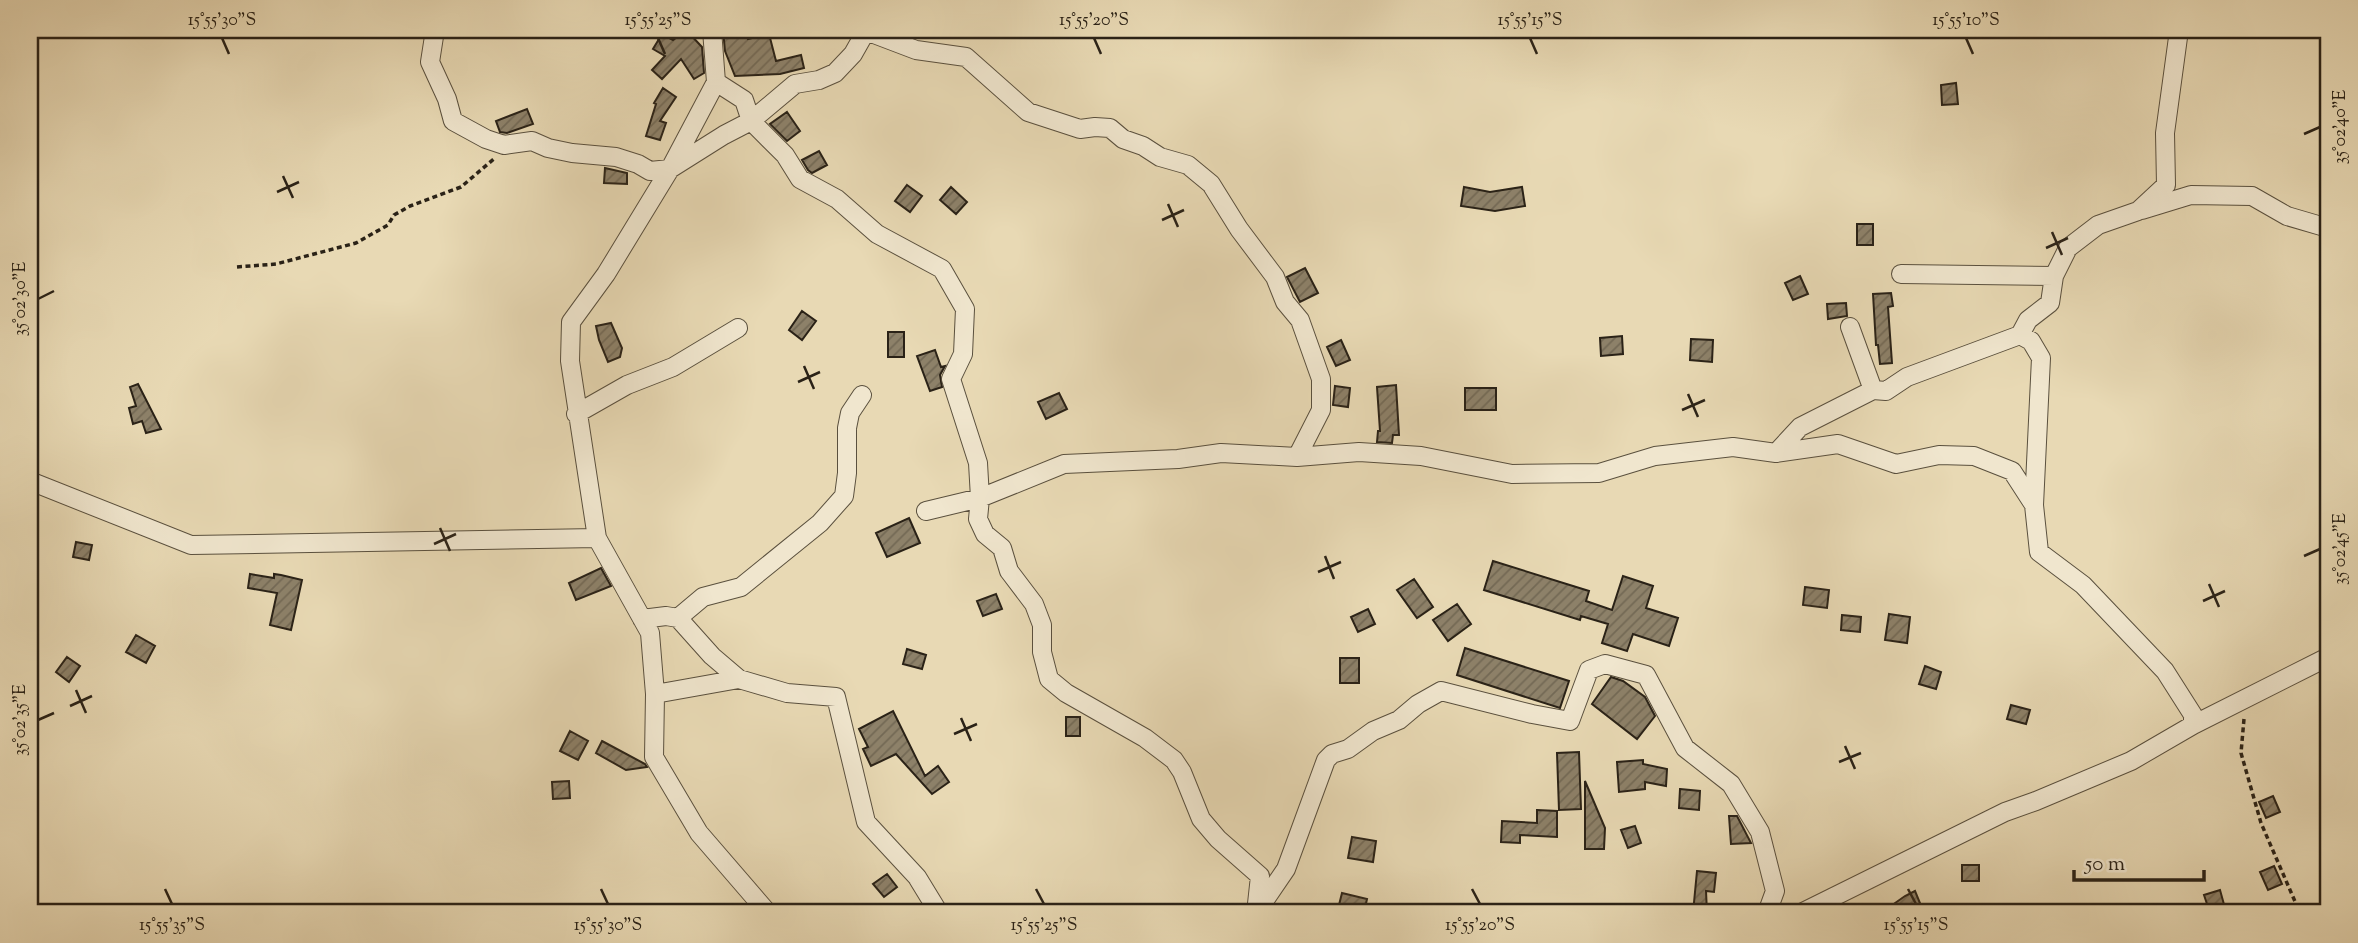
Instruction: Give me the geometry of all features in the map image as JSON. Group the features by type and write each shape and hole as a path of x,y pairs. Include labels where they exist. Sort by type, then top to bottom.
{"street":[{"path":"435,30 429,62 447,99 453,121 486,139 504,145 532,141 548,148 572,153 615,157 650,171 670,169 751,121 795,84 819,80 835,73 853,54 867,30 916,50 966,57 1028,112 1080,130 1110,128 1123,139 1143,146 1160,158 1188,165 1211,184 1239,229 1275,277 1285,302 1300,320 1321,379 1321,410 1297,457"},
{"path":"712,30 716,82 670,169 606,274 570,322 570,361 597,538 650,634 655,694 654,757 699,833 768,913"},
{"path":"2138,211 2166,185 2165,133 2179,30"},
{"path":"716,82 744,100 751,121 785,155 800,178 837,199 877,234 942,269 965,309 963,354 951,379 978,463 978,519 985,534 1002,548 1009,571 1034,604 1042,625 1042,652 1049,679 1066,693 1145,738 1174,760 1182,772 1201,819 1218,839 1260,876 1256,913"},
{"path":"1776,453 1800,427 1872,390 1886,391 1907,377 2020,335 2028,320 2050,303 2054,276 2068,248 2098,225 2192,195 2252,196 2287,216 2328,228"},
{"path":"1901,274 2054,276"},
{"path":"1850,327 1872,390"},
{"path":"576,414 627,385 673,367 738,328"},
{"path":"2020,335 2031,341 2041,358 2034,505 2039,552 2083,586 2165,671 2193,715 2193,725"},
{"path":"678,618 703,597 741,587 820,523 844,496 847,428 850,413 862,394"},
{"path":"926,511 980,498 1064,464 1178,459 1221,453 1297,457 1359,452 1421,456 1512,474 1599,473 1655,456 1733,447 1776,453 1838,444 1896,464 1939,455 1974,456 2012,471 2034,505"},
{"path":"30,481 191,545 597,538"},
{"path":"642,620 678,618 712,656 739,679 787,693 836,697 866,822 917,877 939,913"},
{"path":"1801,913 2005,812 2131,761 2193,725 2328,657"},
{"path":"1256,913 1286,869 1326,760 1332,754 1348,749 1373,731 1399,720 1418,704 1441,691 1570,721 1589,670 1605,664 1646,676 1685,748 1731,784 1760,832 1775,891 1767,913"},
{"path":"655,694 739,679"}],"path":[{"path":"237,267 276,264 356,243 388,225 394,215 410,206 461,187 482,167 506,151 504,145"},
{"path":"2246,699 2241,753 2261,823 2300,913"}],"building":[{"path":"686,30 702,47 704,73 694,79 681,59 662,79 652,70 665,56 653,49 662,34 673,40"},
{"path":"723,30 730,30 732,34 745,30 748,39 769,34 776,61 801,55 804,68 780,74 735,76 725,51"},
{"path":"1956,83 1958,104 1942,105 1941,85"},
{"path":"663,88 676,97 660,121 666,123 660,140 646,136 656,104 654,103"},
{"path":"527,109 533,124 507,133 500,132 496,121"},
{"path":"787,112 800,131 787,141 770,124"},
{"path":"819,151 827,165 812,173 802,160"},
{"path":"605,168 627,173 627,184 604,183"},
{"path":"907,185 922,196 910,212 895,201"},
{"path":"951,187 967,202 956,214 940,200"},
{"path":"1464,187 1490,192 1522,187 1525,206 1495,211 1461,206"},
{"path":"1857,224 1873,224 1873,245 1857,245"},
{"path":"1305,268 1318,293 1300,302 1287,277"},
{"path":"1800,276 1808,294 1793,300 1785,283"},
{"path":"1891,293 1893,306 1888,307 1892,363 1880,364 1873,294"},
{"path":"1846,303 1847,316 1828,319 1827,304"},
{"path":"802,311 816,321 802,340 789,330"},
{"path":"611,323 622,348 620,357 608,362 596,326"},
{"path":"888,332 904,332 904,357 888,357"},
{"path":"1622,336 1623,354 1601,356 1600,338"},
{"path":"1691,339 1713,340 1712,362 1690,360"},
{"path":"1341,340 1350,360 1336,366 1327,347"},
{"path":"935,350 941,367 945,366 940,375 942,387 930,391 917,356"},
{"path":"138,384 161,429 146,433 142,421 133,424 129,408 136,406 130,387"},
{"path":"1396,385 1399,435 1393,435 1392,443 1377,442 1380,431 1377,387"},
{"path":"1335,386 1350,388 1348,407 1333,405"},
{"path":"1465,388 1496,388 1496,410 1465,410"},
{"path":"1059,393 1067,409 1046,419 1038,402"},
{"path":"909,518 920,543 887,557 876,533"},
{"path":"76,542 92,545 89,560 73,557"},
{"path":"1493,561 1589,591 1586,601 1612,610 1623,576 1653,586 1646,608 1678,618 1669,646 1633,634 1627,651 1602,643 1608,624 1581,616 1580,620 1484,590"},
{"path":"601,568 611,586 576,600 569,583"},
{"path":"250,574 274,578 274,574 302,580 291,630 270,625 277,593 248,588"},
{"path":"1414,579 1433,607 1417,618 1397,590"},
{"path":"1805,587 1829,590 1827,608 1803,605"},
{"path":"996,594 1002,609 983,616 977,601"},
{"path":"1457,604 1471,624 1448,641 1433,620"},
{"path":"1368,609 1375,624 1358,632 1351,617"},
{"path":"1889,614 1910,617 1907,643 1885,640"},
{"path":"1842,615 1861,617 1860,632 1841,630"},
{"path":"136,635 155,646 146,663 126,652"},
{"path":"1465,648 1569,681 1560,708 1457,675"},
{"path":"907,649 926,655 922,669 903,664"},
{"path":"67,657 80,666 69,682 56,672"},
{"path":"1340,658 1359,658 1359,683 1340,683"},
{"path":"1925,666 1941,672 1936,689 1919,684"},
{"path":"1611,677 1623,681 1645,697 1655,716 1637,739 1592,704"},
{"path":"2011,705 2030,710 2026,724 2007,719"},
{"path":"893,711 925,776 938,766 949,782 932,794 896,754 871,766 863,749 868,747 859,729"},
{"path":"1066,717 1080,717 1080,736 1066,736"},
{"path":"570,731 588,741 578,760 560,751"},
{"path":"602,741 647,767 626,770 596,753"},
{"path":"1579,752 1581,809 1559,810 1557,753"},
{"path":"1643,760 1643,764 1667,769 1666,786 1645,782 1645,789 1619,792 1617,762"},
{"path":"569,781 570,798 553,799 552,782"},
{"path":"1585,781 1605,828 1604,849 1585,849"},
{"path":"1680,789 1700,791 1699,810 1679,808"},
{"path":"2273,796 2280,812 2266,818 2259,802"},
{"path":"1537,810 1557,811 1557,837 1520,835 1520,843 1501,842 1502,821 1537,823"},
{"path":"1729,816 1737,816 1751,843 1731,844"},
{"path":"1635,826 1641,843 1628,848 1621,830"},
{"path":"1352,837 1376,841 1373,862 1348,858"},
{"path":"1962,865 1979,865 1979,881 1962,881"},
{"path":"2274,866 2282,884 2268,890 2260,872"},
{"path":"1697,871 1716,873 1714,892 1706,891 1707,913 1693,913"},
{"path":"887,874 897,887 884,897 873,884"},
{"path":"2220,890 2225,908 2210,913 2204,895"},
{"path":"1915,891 1924,913 1881,913 1905,896"},
{"path":"1342,893 1367,899 1364,913 1337,913"}]}
